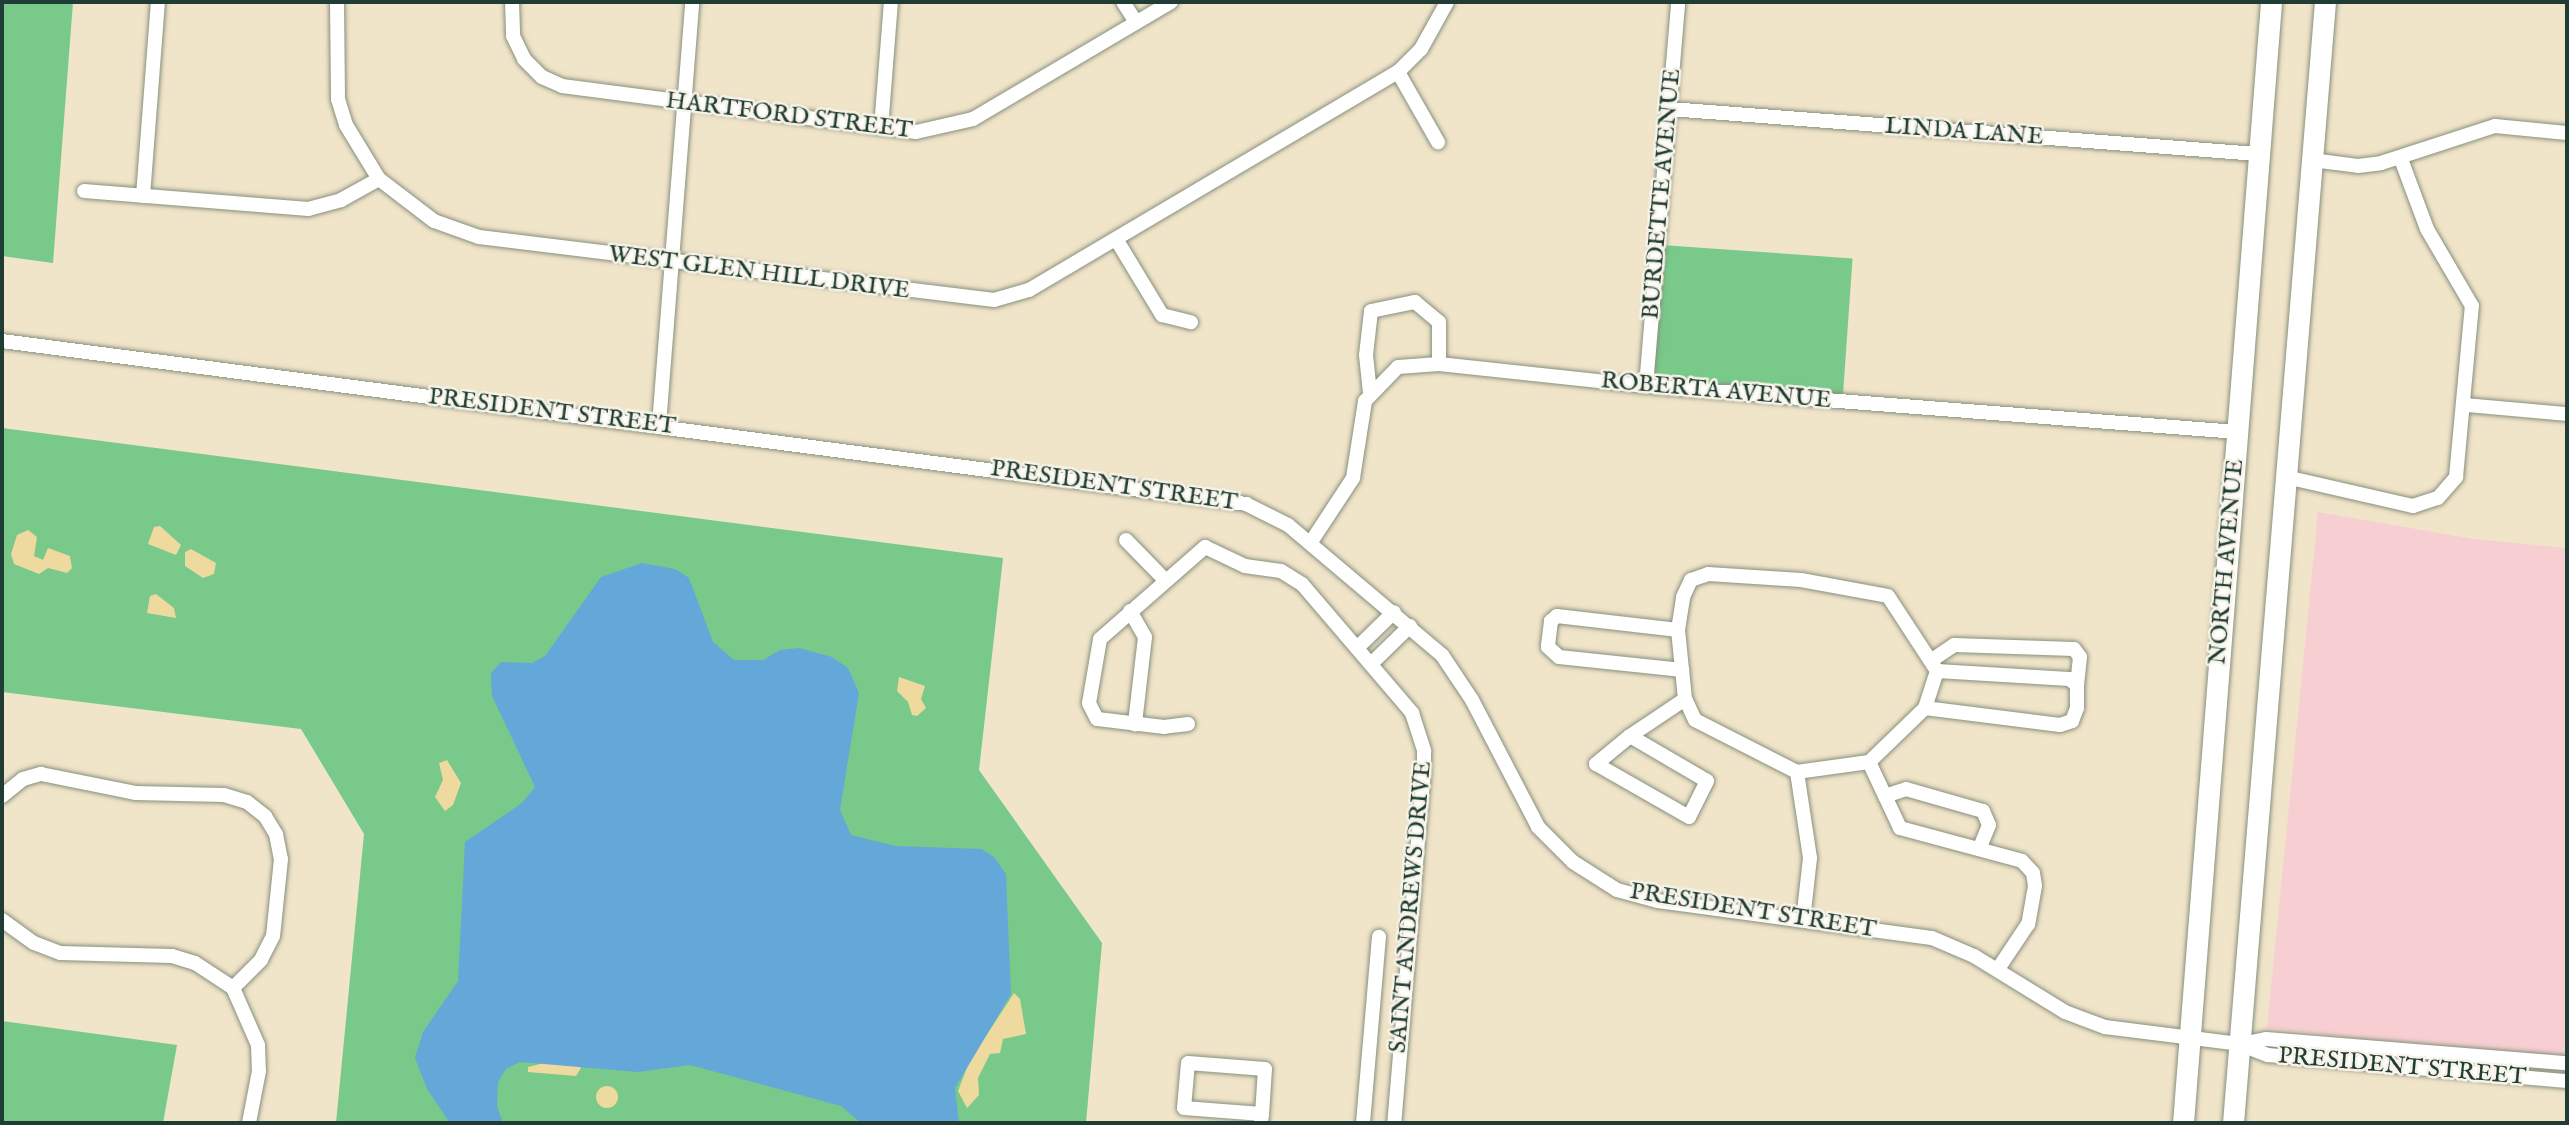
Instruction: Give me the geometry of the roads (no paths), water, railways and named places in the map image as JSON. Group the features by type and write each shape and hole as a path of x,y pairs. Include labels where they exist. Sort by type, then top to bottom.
{"main road":[{"name":"NORTH AVENUE","path":"2183,1123 2271,2"},
{"name":"NORTH AVENUE","path":"2233,1123 2325,2"}],"street":[{"path":"143,196 158,2"},
{"name":"WEST GLEN HILL DRIVE","path":"337,2 338,99 346,125 379,179 415,209 456,231 981,301 1029,290 1398,72 1427,41 1447,2"},
{"path":"659,425 692,2"},
{"path":"881,128 891,2"},
{"path":"1123,2 1136,22"},
{"name":"HARTFORD STREET","path":"512,4 513,36 520,52 530,67 551,83 881,128 935,131 973,119 1171,2"},
{"name":"BURDETTE AVENUE","path":"1646,386 1678,2"},
{"path":"1398,72 1438,142"},
{"name":"LINDA LANE","path":"1670,109 2258,154"},
{"path":"2312,160 2358,166 2401,159 2461,134 2495,126 2567,133"},
{"path":"2286,477 2413,506 2429,504 2450,490 2456,477 2466,405 2472,306 2427,229 2401,159"},
{"path":"84,191 307,209 341,200 379,179"},
{"path":"1116,239 1162,315 1191,322"},
{"path":"1370,393 1366,355 1371,311 1415,302 1439,322 1439,365"},
{"name":"PRESIDENT STREET","path":"2,341 1223,499 1268,513 1311,542 1442,655 1459,680 1538,827 1573,863 1618,890 1658,901 1932,938 1998,969 2084,1020 2239,1044 2268,1055 2567,1081"},
{"name":"ROBERTA AVENUE","path":"1311,542 1337,509 1353,478 1362,410 1370,393 1398,366 1439,365 1646,386 2237,432"},
{"path":"2466,405 2567,414"},
{"path":"1126,540 1166,581 1100,639 1089,709 1097,719 1164,727 1188,724"},
{"name":"SAINT ANDREWS DRIVE","path":"1166,581 1205,547 1245,566 1290,575 1358,647 1412,713 1424,751 1394,1123"},
{"path":"1925,708 2060,725 2072,721 2077,685 2080,657 2074,649 1954,645 1935,665 1925,708 1869,762 1797,772 1695,720 1685,699 1678,630 1683,597 1691,580 1708,574 1801,580 1888,596 1935,665 2069,679 2077,685"},
{"path":"1130,611 1145,637 1135,724"},
{"path":"1358,647 1394,612"},
{"path":"1678,630 1557,616 1551,621 1548,647 1559,657 1682,670"},
{"path":"1372,663 1410,626"},
{"path":"1630,736 1707,781 1689,817 1596,764 1630,736 1685,699"},
{"path":"1869,762 1900,828 1980,847 2022,861 2033,873 2035,886 2028,923 1998,969"},
{"path":"1797,772 1810,858 1803,920"},
{"path":"2,796 23,779 41,774 135,793 224,795 247,802 265,816 276,834 281,859 273,936 261,960 233,988"},
{"path":"1885,796 1906,789 1983,811 1989,825 1980,847"},
{"path":"2,920 34,943 60,953 172,956 195,963 233,988 258,1045 259,1071 249,1123"},
{"path":"1363,1123 1379,937"},
{"name":"PRESIDENT STREET","path":"2239,1044 2266,1039 2567,1063"},
{"path":"1188,1063 1265,1069 1261,1119 1184,1108 1188,1063"}],"water":[{"path":"642,563 675,569 689,578 713,642 734,660 763,660 780,650 799,648 832,657 848,668 859,693 840,810 851,835 895,846 981,849 994,857 1006,874 1011,994 955,1088 959,1123 861,1123 841,1106 690,1065 638,1072 520,1062 506,1069 498,1082 497,1106 503,1123 450,1123 427,1089 415,1058 423,1032 458,981 465,842 522,803 535,787 492,696 491,673 501,662 532,663 545,656 601,577"}]}
